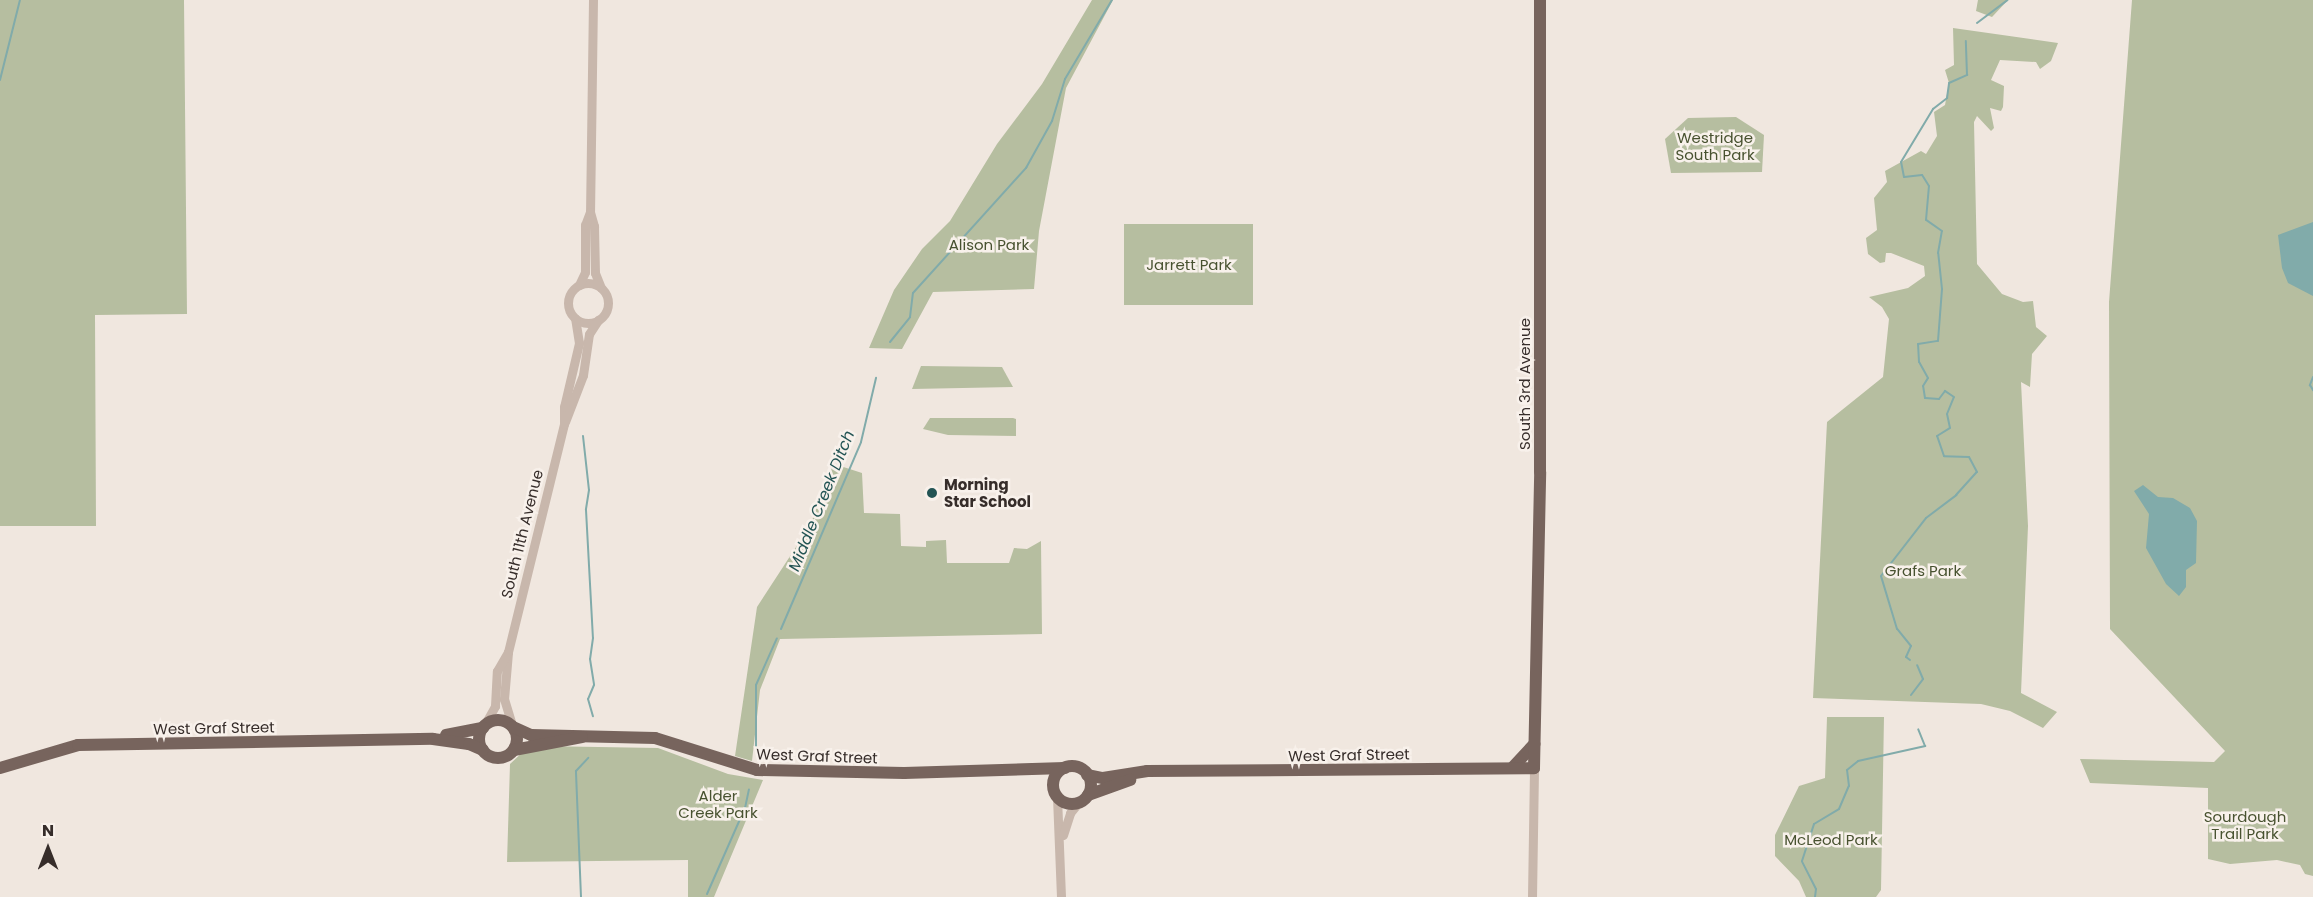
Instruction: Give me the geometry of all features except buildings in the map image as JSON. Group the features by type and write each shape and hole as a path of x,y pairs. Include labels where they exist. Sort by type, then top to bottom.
{"main road":[{"name":"South 3rd Avenue","path":"1534,768 1540,496 1540,0"},
{"name":"West Graf Street","path":"433,739 483,727 501,719 531,735 570,734 582,737"},
{"path":"513,726 517,736 514,750"},
{"path":"483,727 479,736 483,750"},
{"name":"West Graf Street","path":"0,768 78,745 433,739 469,744 501,758 514,750 582,737 655,738 757,770 1021,772 1065,768"},
{"path":"1512,768 1534,744"},
{"path":"1065,768 1080,768 1087,775 1088,795 1078,803 1064,803 1055,792 1054,778 1065,768"},
{"name":"West Graf Street","path":"1087,775 1103,778 1164,772 1534,768"},
{"name":"West Graf Street","path":"1021,772 1045,780 1055,792"},
{"name":"West Graf Street","path":"1088,795 1164,772"}],"street":[{"path":"590,212 585,225 585,272 579,285 568,299 574,318 588,323 598,320 608,308 595,273 594,226 590,212 593,0"},
{"path":"579,285 593,283 601,288"},
{"name":"South 11th Avenue","path":"564,424 564,407 579,343 574,318"},
{"name":"South 11th Avenue","path":"513,726 504,699 507,652 564,424 584,375 589,334 598,320"},
{"name":"South 11th Avenue","path":"483,727 495,706 497,671 507,652"},
{"path":"1532,897 1534,768"},
{"path":"1055,792 1062,843 1061,897"},
{"path":"1062,843 1067,820 1078,803"}],"green space":[{"path":"0,0 184,0 187,314 95,315 96,526 0,526"},
{"name":"Alison Park","path":"1092,0 1113,0 1066,88 1039,231 1034,289 933,292 902,349 869,348 894,290 922,249 950,221 997,144 1042,84"},
{"path":"1978,0 2008,0 1992,17 1976,11"},
{"name":"Sourdough Trail Park","path":"2132,0 2313,0 2313,876 2305,874 2300,865 2277,860 2230,864 2208,859 2208,788 2090,783 2080,759 2214,762 2225,751 2110,629 2109,302"},
{"name":"Grafs Park","path":"1953,28 2058,43 2051,61 2040,69 2036,62 2000,60 1991,80 2004,86 2003,107 2001,111 1990,108 1994,128 1991,131 1977,116 1974,122 1977,264 2002,294 2023,302 2033,301 2036,327 2047,336 2032,354 2030,387 2021,382 2028,526 2021,693 2057,712 2043,728 2010,711 1981,704 1813,698 1827,422 1883,377 1889,319 1882,307 1869,297 1908,288 1925,276 1924,266 1891,253 1886,253 1885,262 1880,263 1868,254 1866,238 1877,230 1874,198 1887,182 1885,171 1921,151 1926,154 1937,136 1934,112 1945,105 1949,83 1945,70 1954,65"},
{"name":"Westridge South Park","path":"1736,117 1764,135 1762,172 1671,173 1665,139 1688,118"},
{"name":"Jarrett Park","path":"1124,224 1253,224 1253,305 1124,305"},
{"path":"921,366 1002,367 1013,387 912,389"},
{"path":"930,418 1013,418 1016,419 1016,436 948,435 923,429"},
{"path":"831,463 862,473 864,513 900,514 901,546 926,547 926,541 946,540 947,563 1009,563 1014,548 1027,549 1041,541 1042,634 780,639 760,690 752,761 735,756 757,607 811,524"},
{"name":"McLeod Park","path":"1827,717 1884,717 1881,890 1876,897 1806,897 1799,881 1775,856 1775,835 1799,786 1825,778"},
{"name":"Alder Creek Park","path":"539,746 658,748 728,774 763,780 714,897 688,897 688,860 507,862 510,764 525,750"}],"water":[{"path":"2313,222 2313,296 2288,283 2282,268 2278,235"},
{"path":"2143,485 2158,497 2173,498 2190,508 2197,521 2196,563 2186,570 2186,587 2179,596 2166,584 2146,548 2149,514 2134,491"}],"waterway":[{"path":"0,80 20,0"},
{"name":"Middle Creek Ditch","path":"890,342 910,317 913,293 1026,168 1052,121 1065,79 1112,0"},
{"path":"1977,23 2007,0"},
{"path":"1910,660 1906,657 1911,646 1897,629 1881,576 1926,518 1956,495 1977,472 1969,457 1944,456 1937,436 1950,428 1947,414 1954,397 1945,391 1939,399 1925,398 1923,386 1928,378 1919,362 1918,344 1938,341 1942,289 1938,253 1942,231 1926,220 1929,186 1922,175 1904,177 1901,162 1933,109 1947,98 1949,83 1967,75 1966,41"},
{"path":"2313,377 2310,385 2313,390"},
{"name":"Middle Creek Ditch","path":"781,629 861,442 876,378"},
{"path":"583,436 589,490 586,510 593,638 590,659 594,685 588,699 593,716"},
{"name":"Middle Creek Ditch","path":"756,751 756,685 777,638"},
{"path":"1911,695 1923,679 1917,665"},
{"path":"1815,897 1816,889 1802,861 1814,824 1839,809 1849,786 1847,770 1858,761 1925,746 1918,729"},
{"path":"581,897 576,771 588,758"},
{"name":"Middle Creek Ditch","path":"707,894 745,808 749,789"}],"place":[{"name":"Morning Star School","path":"932,493"}]}
